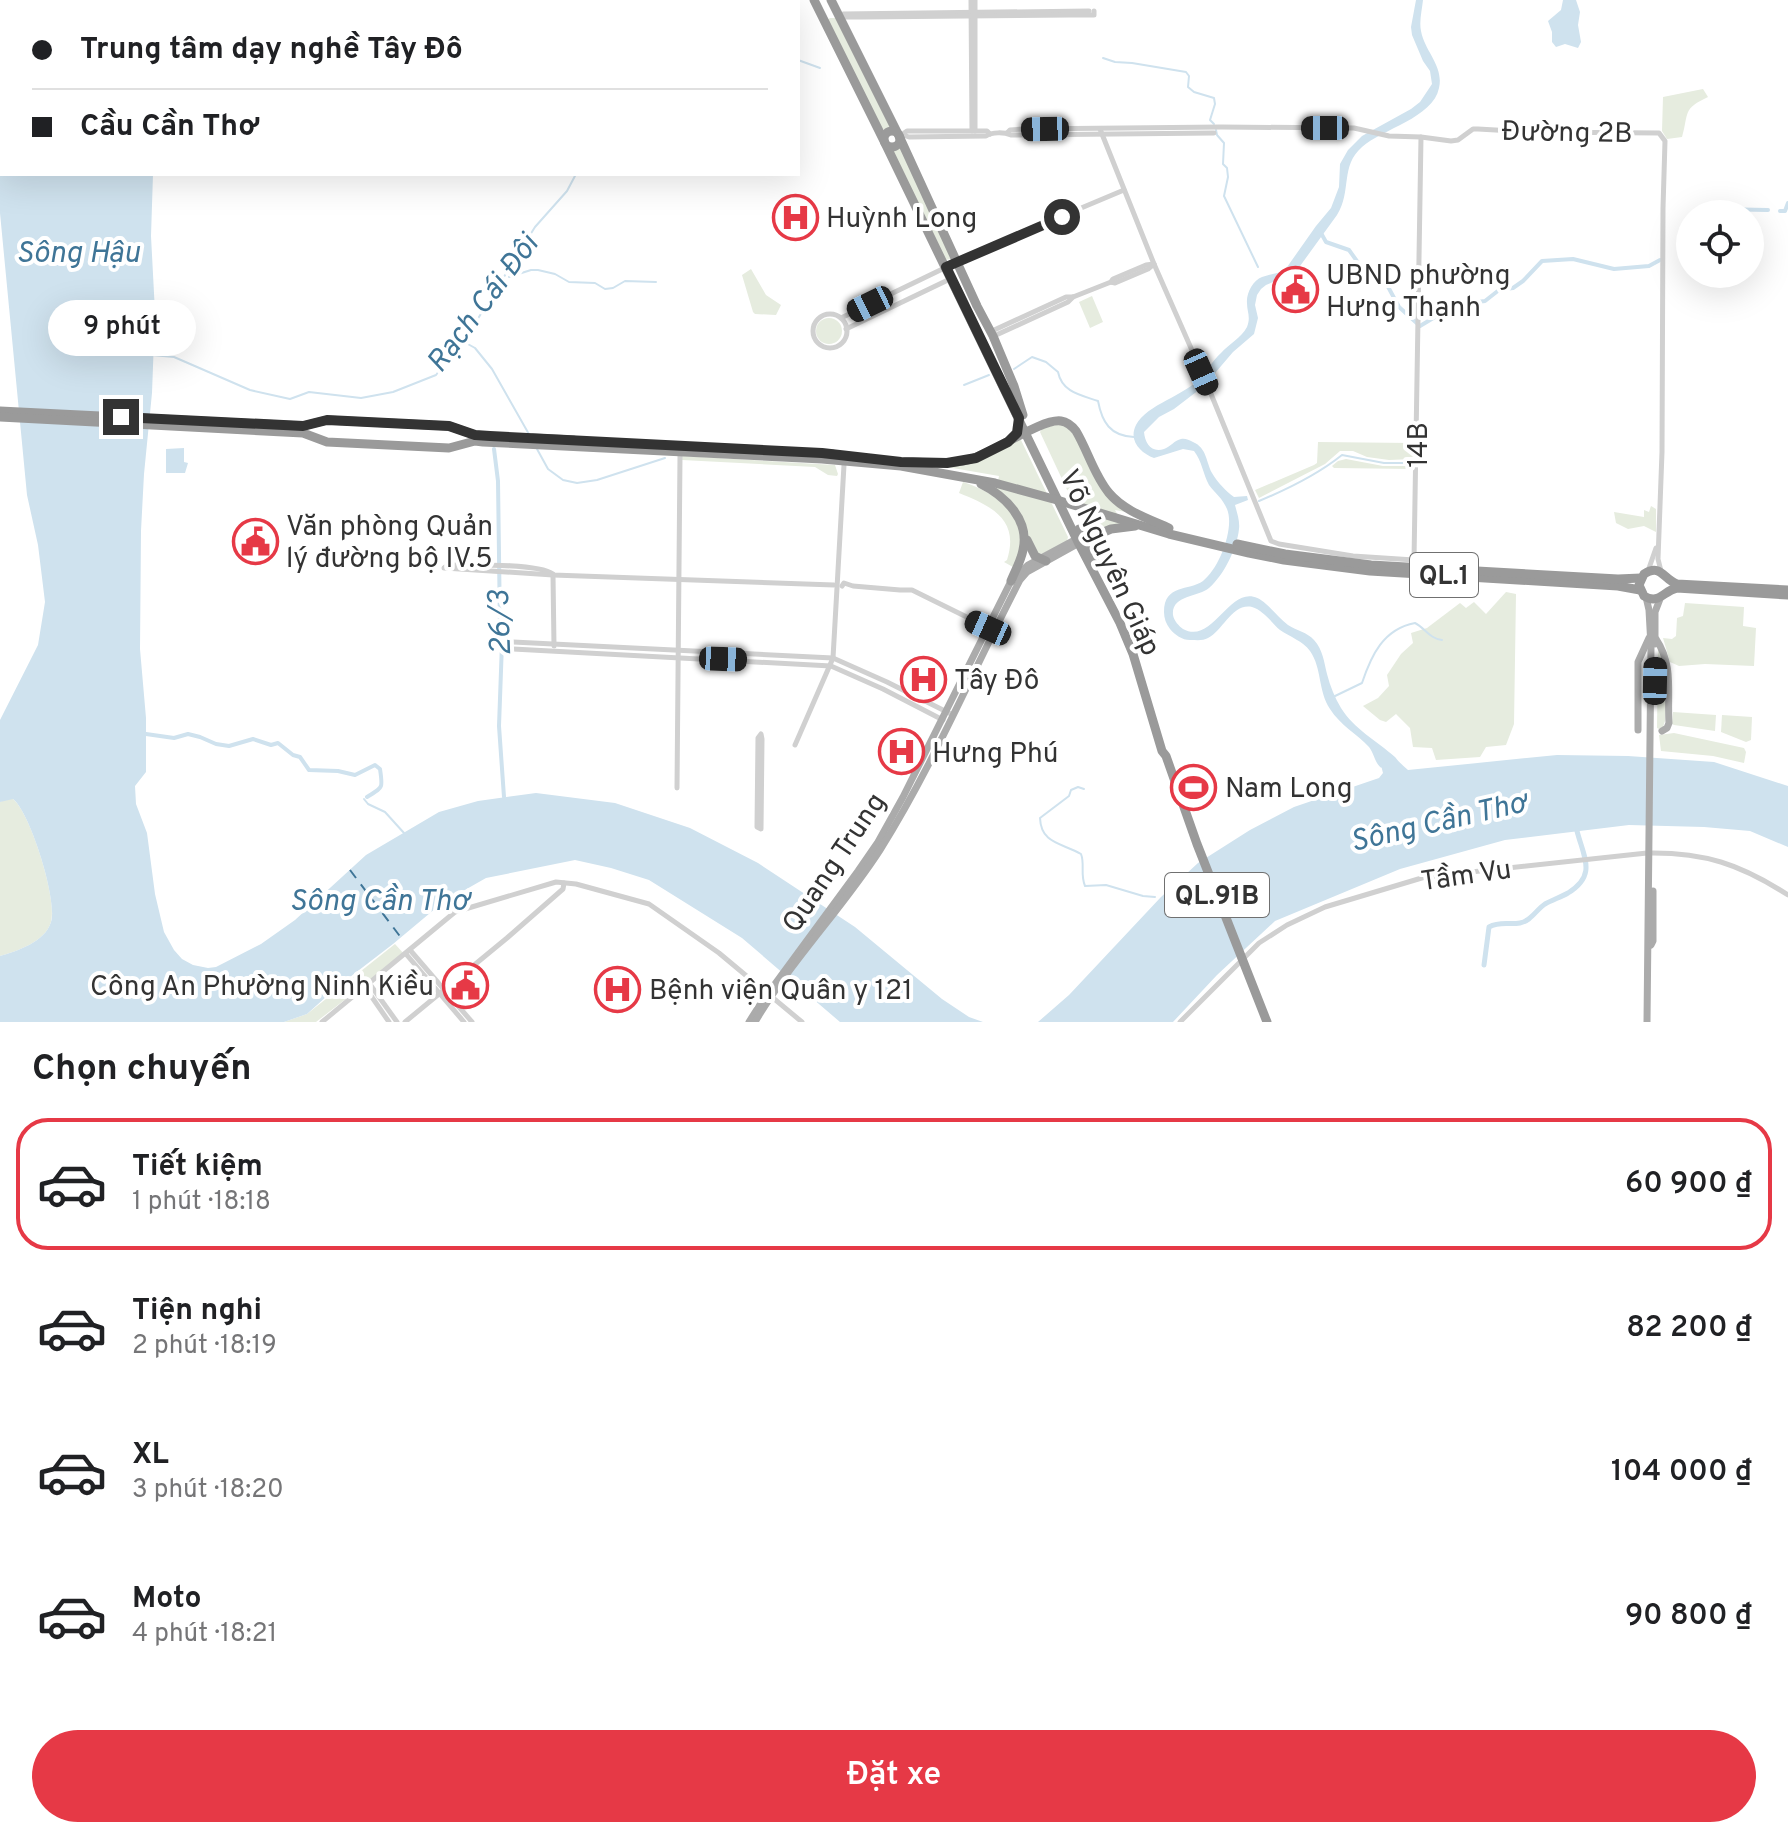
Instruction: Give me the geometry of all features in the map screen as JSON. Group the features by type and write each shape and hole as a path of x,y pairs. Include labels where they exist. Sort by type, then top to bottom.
{"highway":[{"name":"QL.91B","path":"814,0 1028,432"},
{"name":"Võ Nguyên Giáp","path":"831,0 901,135 992,334 1014,386 1028,432 1131,637 1162,751 1267,1022"},
{"path":"822,16 839,15"},
{"path":"884,141 894,146 901,135"},
{"name":"QL.1","path":"0,411 303,433 327,442 449,448 487,439 822,453 962,471 1169,531 1284,560 1370,571 1618,586 1643,594"},
{"name":"QL.1","path":"0,417 303,426 327,420 449,426 487,439"},
{"path":"1008,442 1017,433 1019,418"},
{"path":"901,462 967,461 1028,432 1060,421 1069,424 1079,435 1105,488 1114,499 1169,531"},
{"path":"386,445 387,423"},
{"name":"Võ Nguyên Giáp","path":"1028,432 1066,503 1081,540"},
{"name":"QL.1","path":"552,442 822,459 901,466 996,481"},
{"path":"939,473 981,484 999,494 1012,506 1035,556 1043,560"},
{"path":"1011,581 1024,546 1021,525"},
{"path":"1081,540 1123,526 1169,531"},
{"name":"QL.1","path":"1249,550 1371,565 1590,578 1644,575"},
{"path":"1763,588 1677,588 1652,600 1643,594 1644,575 1655,570 1677,584 1763,588 1788,592"},
{"path":"1663,595 1669,585 1664,576"}],"main road":[{"name":"Quang Trung","path":"752,1022 761,1003 878,847 948,717 1011,581 1021,570 1081,540"},
{"name":"Quang Trung","path":"991,629 1020,580 1043,560"},
{"path":"1643,594 1649,610 1653,660 1649,1022"},
{"path":"1638,730 1638,662 1652,636 1655,612 1663,595"},
{"path":"1652,636 1662,647 1669,667 1669,723 1662,731"},
{"path":"1650,853 1653,941 1650,943"}],"street":[{"path":"973,0 974,131"},
{"path":"839,15 1094,15 1094,11 973,14"},
{"path":"901,135 986,136 1010,130 1101,132 1340,128 1362,129 1389,136 1421,137"},
{"name":"Đường 2B","path":"1421,137 1454,141 1478,129 1659,133 1665,141 1659,539"},
{"path":"901,135 907,131 987,131 990,134"},
{"path":"992,334 1154,264 1101,132"},
{"name":"14B","path":"1154,264 1271,541 1353,556 1414,560 1421,137"},
{"path":"841,318 958,261 1124,190"},
{"path":"846,329 951,279"},
{"path":"827,314 841,318 846,329 845,339 833,348 822,346 815,339 813,328 818,319 827,314"},
{"path":"677,788 680,456"},
{"path":"795,745 833,658 844,465"},
{"path":"1644,575 1659,539"},
{"path":"1659,539 1658,562 1664,576"},
{"path":"443,568 448,565 547,570 553,575 825,586 844,583 902,589 991,629"},
{"path":"553,575 554,647"},
{"path":"513,645 616,647 831,666 948,717"},
{"path":"554,647 615,654 833,658 887,682 948,717"},
{"path":"615,654 616,647"},
{"path":"761,734 761,829 757,827 758,738 761,734"},
{"name":"Tầm Vu","path":"1180,1022 1259,943 1287,925 1325,907 1426,877 1586,858 1679,852 1743,869 1788,895"},
{"path":"322,1022 455,912 556,882 576,884 649,904 714,949 802,1022"},
{"path":"405,1022 563,889 564,883"},
{"path":"408,952 464,1022"},
{"path":"367,985 367,992 389,1022"},
{"path":"367,985 397,1022"},
{"path":"441,991 472,1022"}],"shaded area":[{"path":"836,18 892,127 881,130 827,20"},
{"path":"1703,89 1708,97 1690,109 1682,137 1667,139 1662,131 1663,97"},
{"path":"901,147 951,259 945,260 892,151"},
{"path":"751,269 766,295 781,305 776,315 753,312 742,275"},
{"path":"1092,296 1103,322 1090,328 1079,302"},
{"path":"829,318 838,322 842,331 838,340 829,344 820,340 816,331 820,322"},
{"path":"1058,424 1068,427 1126,512 1115,510 1121,521 1128,523 1090,535 1040,432"},
{"path":"1020,438 1068,537 1067,541 1042,554 1033,548 1019,516 988,486 997,486 999,476 947,467"},
{"path":"1318,442 1412,443 1413,459 1389,460 1340,451 1325,464 1259,498 1255,490 1317,463"},
{"path":"682,456 835,465 838,474 828,475 815,467 682,460"},
{"path":"1346,459 1383,466 1413,466 1413,469 1332,466"},
{"path":"963,482 993,496 1016,521 1022,543 1013,567 1004,562 1010,546 1006,524 992,509 959,493"},
{"path":"1651,506 1656,509 1656,532 1644,526 1628,529 1616,523 1614,512 1644,517 1644,510 1649,512"},
{"path":"1506,592 1516,594 1514,724 1506,745 1486,747 1480,757 1436,760 1432,748 1413,747 1410,728 1396,714 1386,722 1363,706 1378,698 1389,686 1387,675 1413,643 1411,633 1427,628 1460,603 1466,608 1474,602 1486,614"},
{"path":"1685,603 1744,607 1743,626 1756,628 1754,666 1679,666 1670,662 1663,638 1676,636 1677,618 1683,616"},
{"path":"1658,646 1666,666 1665,721 1659,729 1657,728"},
{"path":"1673,712 1716,715 1715,731 1674,725"},
{"path":"1722,715 1752,717 1751,740 1746,742 1721,732"},
{"path":"1674,733 1744,748 1744,763 1713,756 1661,751 1659,735"},
{"path":"13,799 20,807 34,838 47,877 52,911 51,922 43,935 30,945 0,956 0,802"},
{"path":"395,944 404,954 316,1022 284,1022 307,1014"}],"water":[{"name":"Sông Cần Thơ","path":"1416,0 1423,0 1421,31 1439,73 1435,98 1417,115 1371,141 1355,154 1337,215 1295,273 1266,285 1257,295 1255,305 1258,318 1254,334 1233,352 1204,386 1159,417 1144,432 1147,443 1156,450 1182,439 1198,445 1222,486 1234,497 1247,496 1248,500 1235,505 1239,529 1225,569 1209,588 1176,604 1174,619 1183,629 1195,632 1215,621 1243,597 1254,597 1266,604 1288,625 1314,640 1321,652 1333,692 1346,715 1408,770 1557,755 1714,762 1788,786 1788,847 1750,831 1629,825 1505,840 1400,869 1275,921 1217,975 1173,1022 1038,1022 1069,995 1161,897 1198,863 1294,807 1379,778 1383,773 1369,747 1330,709 1310,651 1260,611 1252,607 1239,609 1204,640 1184,639 1170,629 1164,614 1168,597 1203,581 1209,575 1224,548 1229,517 1223,502 1209,485 1194,451 1183,449 1154,458 1140,450 1134,431 1149,411 1194,384 1244,331 1249,320 1247,299 1251,288 1259,279 1285,270 1331,208 1339,187 1340,164 1348,150 1362,136 1420,102 1432,84 1430,71 1412,35"},
{"path":"1563,0 1576,0 1580,12 1578,25 1581,42 1578,48 1565,44 1556,47 1552,42 1548,21 1561,10"},
{"name":"Sông Hậu","path":"0,176 153,176 151,236 155,312 141,531 140,649 146,718 146,772 135,786 136,804 147,833 155,894 164,932 182,959 193,965 216,967 261,944 295,920 366,855 439,812 478,801 536,793 615,803 690,828 758,863 855,927 942,999 969,1017 983,1022 840,1022 742,938 649,880 575,860 486,878 442,903 307,1014 284,1022 0,1022 0,956 30,945 43,935 51,922 52,911 47,877 27,821 13,799 0,802 0,720 38,645 45,602 38,545 27,495 0,213"},
{"path":"184,448 184,462 188,463 185,473 166,473 166,449"}],"waterway":[{"path":"1103,58 1186,72 1189,76 1188,87 1214,98 1210,120 1214,124"},
{"name":"Rạch Cái Đôi","path":"800,61 820,68"},
{"path":"1216,130 1224,143 1223,164 1228,177 1224,196 1258,267"},
{"name":"Rạch Cái Đôi","path":"152,355 174,357 250,390 290,399 309,392 361,398 393,392 436,375 474,325 535,227 567,191 575,176"},
{"path":"1780,211 1785,211 1788,203"},
{"path":"1764,210 1768,210"},
{"path":"1321,233 1326,242 1349,250 1359,264 1380,272 1399,307 1420,326 1455,305 1485,301 1499,290 1513,288 1542,261 1573,259 1614,269 1649,266 1660,260"},
{"path":"509,277 538,270 555,274 569,282 595,283 605,289 625,281 656,282"},
{"path":"466,343 475,348 492,369 530,436"},
{"path":"1014,369 1032,357 1046,362 1058,372 1068,388 1098,401 1102,415 1113,431 1134,437"},
{"path":"964,385 989,375"},
{"name":"26/3","path":"494,449 498,481 502,643 499,726 504,797"},
{"path":"537,449 548,469 563,480 577,483 597,480 665,458"},
{"path":"1259,501 1302,481 1342,455 1384,463 1412,463"},
{"path":"1333,697 1362,683 1374,654 1394,631 1415,623 1434,638 1442,640"},
{"path":"146,734 174,738 188,734 229,746 253,739 271,745 278,743 300,757 309,770 355,775 375,765 380,769 381,784 367,797"},
{"path":"1084,789 1078,787 1071,790 1069,796 1040,818 1044,833 1054,842 1081,854 1085,886 1106,885 1155,897"},
{"path":"364,799 385,812 404,833"},
{"path":"1484,965 1489,927 1524,922 1545,904 1568,893 1583,880 1586,865 1577,831"}],"ferry route":[{"path":"350,870 402,939"}],"place":[{"name":"Huỳnh Long","path":"795,217"},
{"name":"UBND phường Hưng Thạnh","path":"1295,290"},
{"name":"Văn phòng Quản lý đường bộ IV.5","path":"255,541"},
{"name":"Tây Đô","path":"923,679"},
{"name":"Hưng Phú","path":"901,752"},
{"name":"Nam Long","path":"1194,787"},
{"name":"Công An Phường Ninh Kiều","path":"465,985"},
{"name":"Bệnh viện Quân y 121","path":"618,989"}],"route":[{"path":"121,417 303,426 327,420 449,426 475,435 822,453 901,462 967,461 1008,442 1018,430 1019,418 946,267 1062,217"}]}
